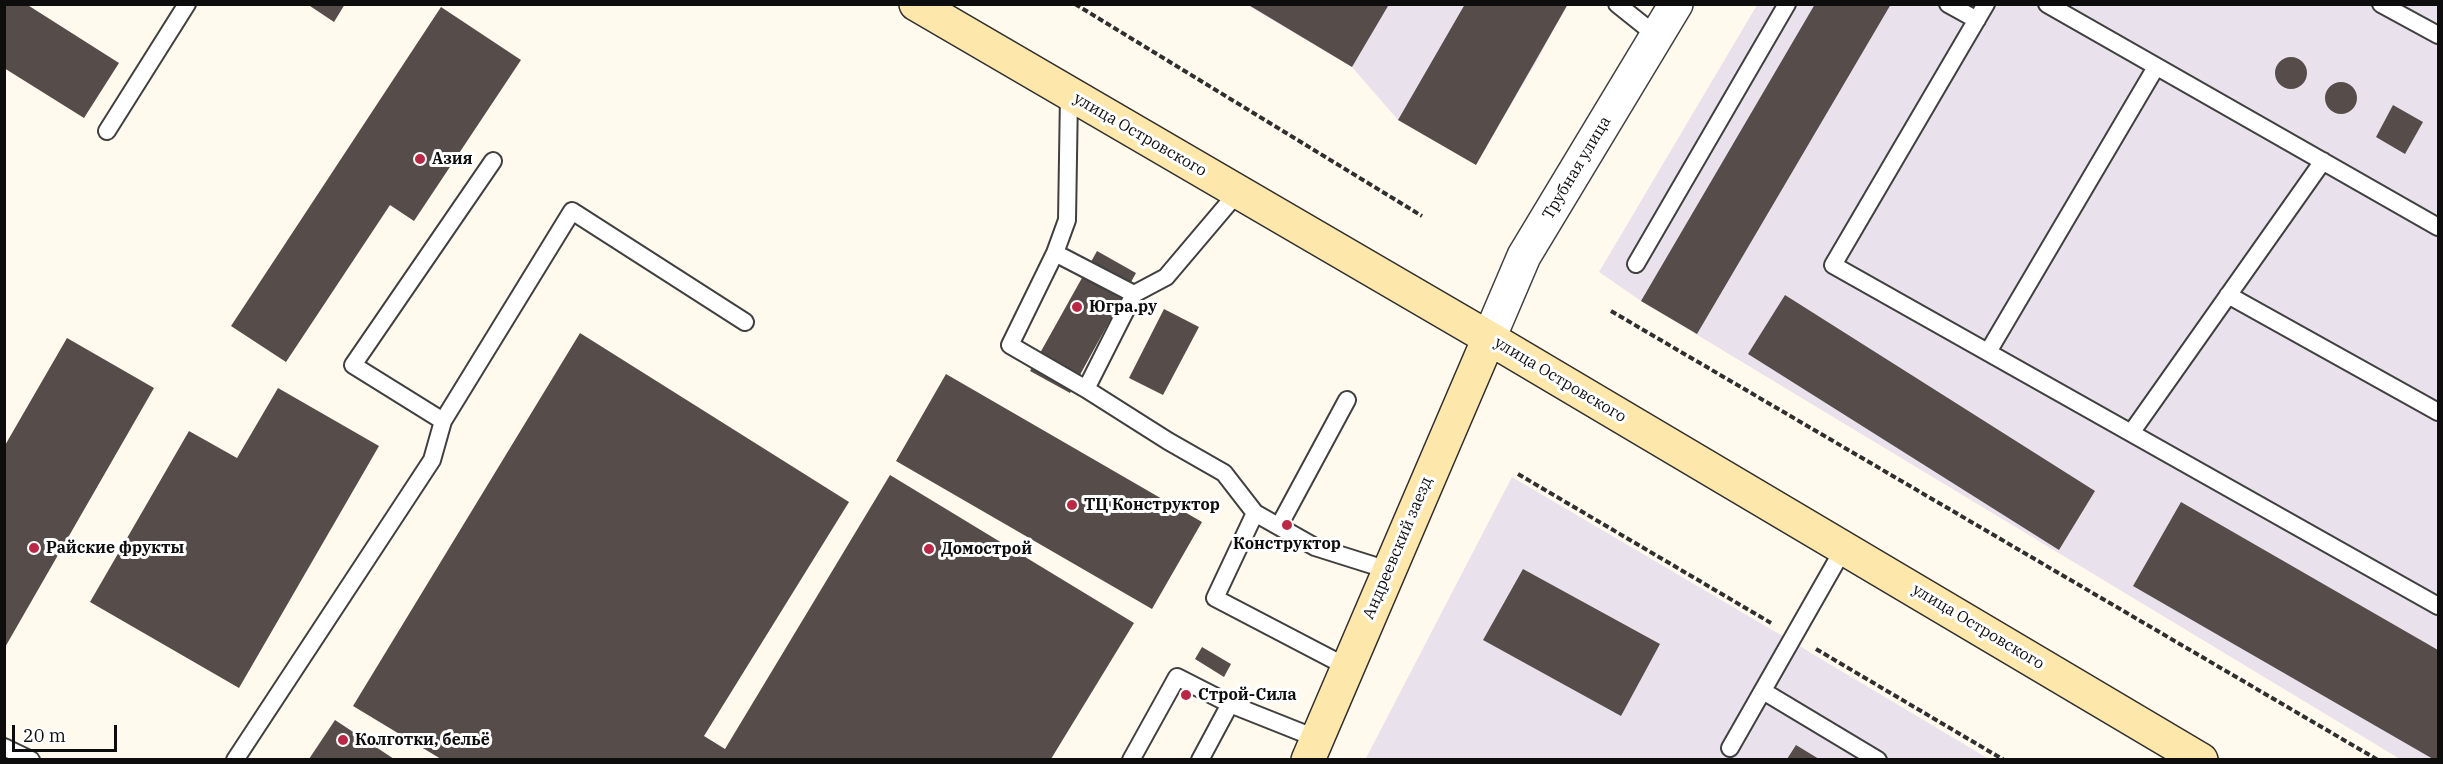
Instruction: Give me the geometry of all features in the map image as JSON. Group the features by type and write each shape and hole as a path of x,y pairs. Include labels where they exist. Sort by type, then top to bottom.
{"main road":[{"name":"улица Островского","path":"916,4 1489,338 2201,759"},
{"name":"Андреевский заезд","path":"1313,749 1489,338"}],"street":[{"name":"Трубная улица","path":"1489,338 1524,256 1676,4"}],"lane":[{"path":"107,131 187,4"},
{"path":"1617,4 1657,36"},
{"path":"1636,264 1787,4"},
{"path":"1948,4 1977,20"},
{"path":"1986,4 1833,265 2439,606"},
{"path":"2047,4 2439,227"},
{"path":"2381,4 2439,35"},
{"path":"1988,352 2156,67"},
{"path":"1069,95 1067,220 1055,253 1010,345 1086,389 1168,441 1224,472 1255,513 1315,547 1388,570"},
{"path":"442,421 353,365 493,161"},
{"path":"2132,433 2323,161"},
{"path":"1086,389 1134,294 1166,277 1238,192"},
{"path":"235,759 432,460 442,421 572,210 745,322"},
{"path":"1055,253 1134,294"},
{"path":"2228,295 2439,412"},
{"path":"1279,526 1347,400"},
{"path":"1255,513 1215,598 1349,668"},
{"path":"1730,748 1844,548"},
{"path":"1131,759 1177,677 1313,749"},
{"path":"1763,690 1878,759"},
{"path":"1200,759 1230,704"},
{"path":"4,747 30,759"}],"path":[{"path":"1075,4 1422,216"},
{"path":"1611,311 2378,759"},
{"path":"1518,474 2004,759"}],"shaded area":[{"path":"1247,5 1566,5 1538,59 1491,138 1398,120 1352,67"},
{"path":"1757,5 2438,5 2438,759 2400,759 1641,301 1599,272"},
{"path":"1512,477 1791,641 1989,759 1365,760"}],"building":[{"path":"4,4 26,4 119,63 84,118 4,68"},
{"path":"307,4 345,4 334,22"},
{"path":"1247,4 1385,4 1388,6 1352,67"},
{"path":"1465,4 1568,4 1476,165 1398,120"},
{"path":"1815,4 1891,4 1697,334 1641,301"},
{"path":"441,7 521,60 414,221 390,205 286,362 231,326"},
{"path":"2291,57 2303,61 2307,73 2303,85 2291,89 2279,85 2275,73 2279,61"},
{"path":"2341,82 2353,86 2357,98 2353,110 2341,114 2329,110 2325,98 2329,86"},
{"path":"2393,105 2423,122 2405,154 2376,137"},
{"path":"1097,251 1136,273 1070,393 1030,371"},
{"path":"1785,295 2095,491 2059,550 1748,354"},
{"path":"1164,309 1199,327 1163,395 1129,378"},
{"path":"580,333 849,502 704,736 725,749 890,475 1134,623 1051,759 441,759 353,706"},
{"name":"Райские фрукты","path":"67,338 154,388 4,649 4,447"},
{"name":"ТЦ Конструктор","path":"946,374 1202,522 1152,609 896,461"},
{"path":"278,388 379,446 239,688 90,602 189,431 237,458"},
{"path":"2181,502 2438,650 2438,759 2433,759 2133,586"},
{"path":"1523,569 1660,644 1621,716 1483,640"},
{"path":"1202,647 1231,664 1224,677 1195,659"},
{"name":"Колготки, бельё","path":"335,720 394,759 309,759"},
{"path":"1796,745 1819,759 1787,759"}],"place":[{"name":"Азия","path":"420,159"},
{"name":"Югра.ру","path":"1077,307"},
{"name":"ТЦ Конструктор","path":"1072,505"},
{"name":"Конструктор","path":"1287,525"},
{"name":"Райские фрукты","path":"34,548"},
{"name":"Домострой","path":"929,549"},
{"name":"Строй-Сила","path":"1186,695"},
{"name":"Колготки, бельё","path":"343,740"}]}
